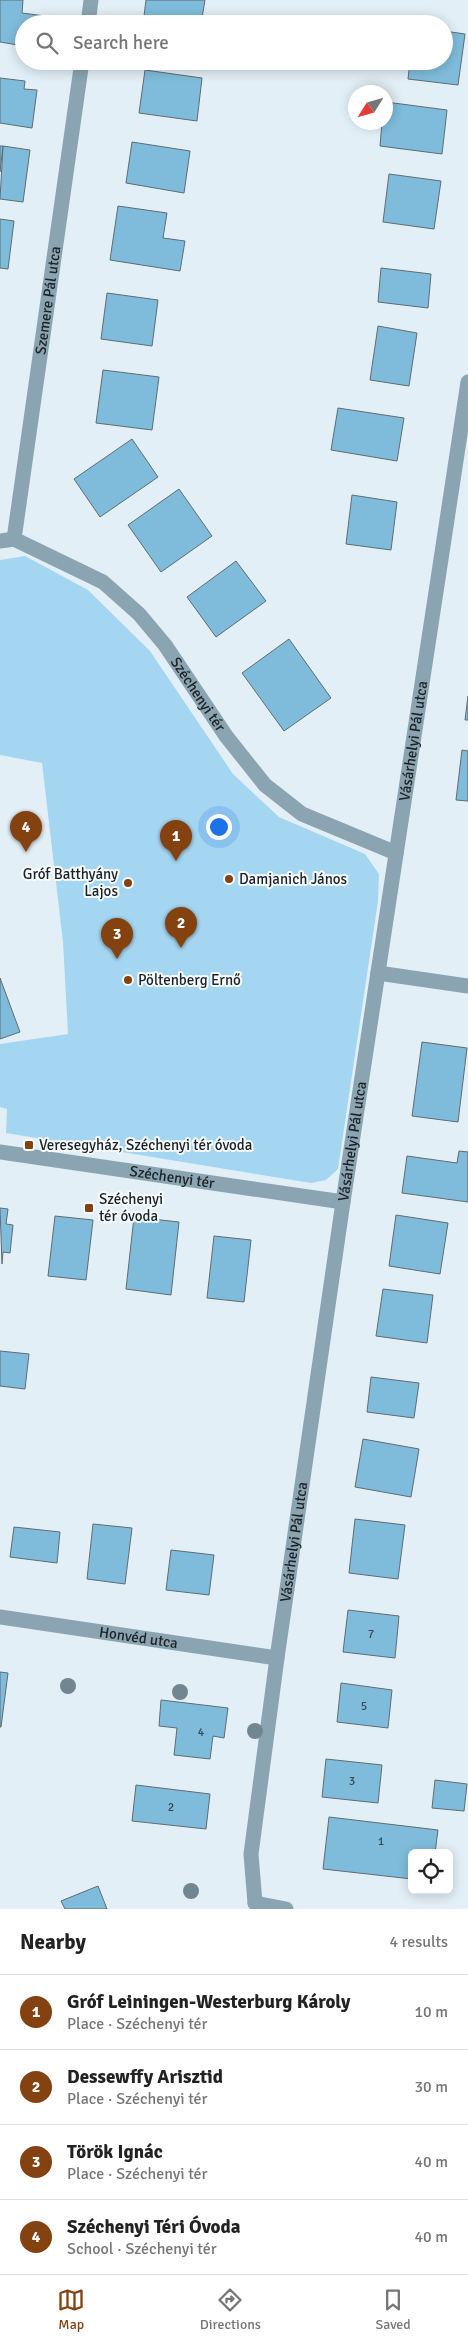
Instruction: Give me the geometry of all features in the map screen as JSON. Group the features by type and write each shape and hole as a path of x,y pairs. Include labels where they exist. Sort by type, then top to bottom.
{"street":[{"path":"89,15 91,0"},
{"name":"Szemere Pál utca","path":"7,540 81,70"},
{"name":"Vásárhelyi Pál utca","path":"251,1906 251,1854 277,1658 378,973 468,382"},
{"name":"Széchenyi tér","path":"7,540 103,582 139,614 165,645 226,736 265,785 302,814 396,853"},
{"path":"378,973 468,986"},
{"name":"Széchenyi tér","path":"0,1152 344,1202"},
{"name":"Honvéd utca","path":"0,1617 277,1658"},
{"path":"251,1906 286,1909"}],"shaded area":[{"path":"25,556 88,590 150,651 233,774 279,817 365,854 379,874 378,901 338,1169 326,1180 311,1183 6,1133 7,1109 0,1107 0,1044 68,1034 63,942 42,763 0,755 0,560"}],"building":[{"path":"0,0 23,0 22,13 37,15 15,15 15,44 0,42"},
{"path":"146,0 205,0 202,15 144,15"},
{"path":"453,32 465,34 458,85 408,79 409,70 453,70"},
{"path":"145,70 202,78 197,121 139,113"},
{"path":"0,78 25,81 24,89 37,90 32,128 0,123"},
{"path":"393,103 447,110 442,154 380,146 381,130 393,130"},
{"path":"132,142 190,151 184,193 126,183"},
{"path":"0,146 3,146 0,172"},
{"path":"3,146 30,150 23,202 0,199"},
{"path":"389,174 441,181 434,229 383,222"},
{"path":"118,206 167,213 163,238 185,241 180,271 110,260"},
{"path":"0,219 14,221 8,269 0,268"},
{"path":"381,268 431,274 428,308 378,302"},
{"path":"107,293 158,300 152,346 101,339"},
{"path":"378,326 417,333 409,386 370,380"},
{"path":"103,370 159,377 152,430 96,423"},
{"path":"338,408 404,418 397,461 331,450"},
{"path":"132,439 158,477 100,517 74,479"},
{"path":"179,489 212,536 161,572 128,525"},
{"path":"352,495 397,502 391,550 346,544"},
{"path":"236,561 266,601 216,637 187,597"},
{"path":"289,639 331,698 284,731 242,673"},
{"path":"468,696 468,720 465,720"},
{"path":"462,750 468,751 468,801 456,800"},
{"path":"0,978 20,1032 0,1039"},
{"path":"422,1042 467,1048 458,1122 412,1116"},
{"path":"459,1151 468,1152 468,1202 402,1193 407,1156 457,1163"},
{"path":"0,1208 8,1209 6,1224 13,1225 10,1253 3,1252 2,1264"},
{"path":"396,1215 448,1223 440,1274 389,1266"},
{"path":"55,1216 93,1220 86,1280 48,1276"},
{"path":"134,1217 179,1222 171,1295 126,1289"},
{"path":"214,1236 251,1240 244,1302 207,1298"},
{"path":"383,1289 433,1295 427,1343 376,1336"},
{"path":"0,1351 29,1354 25,1389 0,1386"},
{"path":"371,1377 419,1383 414,1418 367,1412"},
{"path":"363,1439 419,1449 411,1497 355,1487"},
{"path":"355,1519 405,1525 398,1579 349,1573"},
{"path":"93,1524 132,1528 125,1584 87,1579"},
{"path":"14,1527 60,1532 57,1563 10,1557"},
{"path":"171,1550 214,1555 209,1595 166,1590"},
{"path":"348,1610 399,1616 395,1658 343,1652"},
{"path":"0,1672 8,1673 1,1727 0,1727"},
{"path":"341,1683 392,1690 388,1728 337,1722"},
{"path":"161,1700 228,1708 224,1738 213,1736 210,1759 174,1755 177,1728 159,1726"},
{"path":"326,1759 382,1765 378,1803 322,1797"},
{"path":"435,1780 467,1784 464,1811 432,1808"},
{"path":"136,1785 210,1794 206,1829 132,1821"},
{"path":"329,1817 438,1830 436,1849 408,1849 408,1879 323,1869"},
{"path":"98,1886 107,1909 65,1909 61,1901"}],"place":[{"name":"Széchenyi Téri Óvoda","path":"26,852"},
{"name":"Gróf Leiningen-Westerburg Károly","path":"176,861"},
{"name":"Damjanich János","path":"229,879"},
{"name":"Gróf Batthyány Lajos","path":"128,883"},
{"name":"Dessewffy Arisztid","path":"181,948"},
{"name":"Török Ignác","path":"117,959"},
{"name":"Pöltenberg Ernő","path":"128,980"},
{"name":"Veresegyház, Széchenyi tér óvoda","path":"29,1145"},
{"name":"Széchenyi tér óvoda","path":"89,1208"}]}
